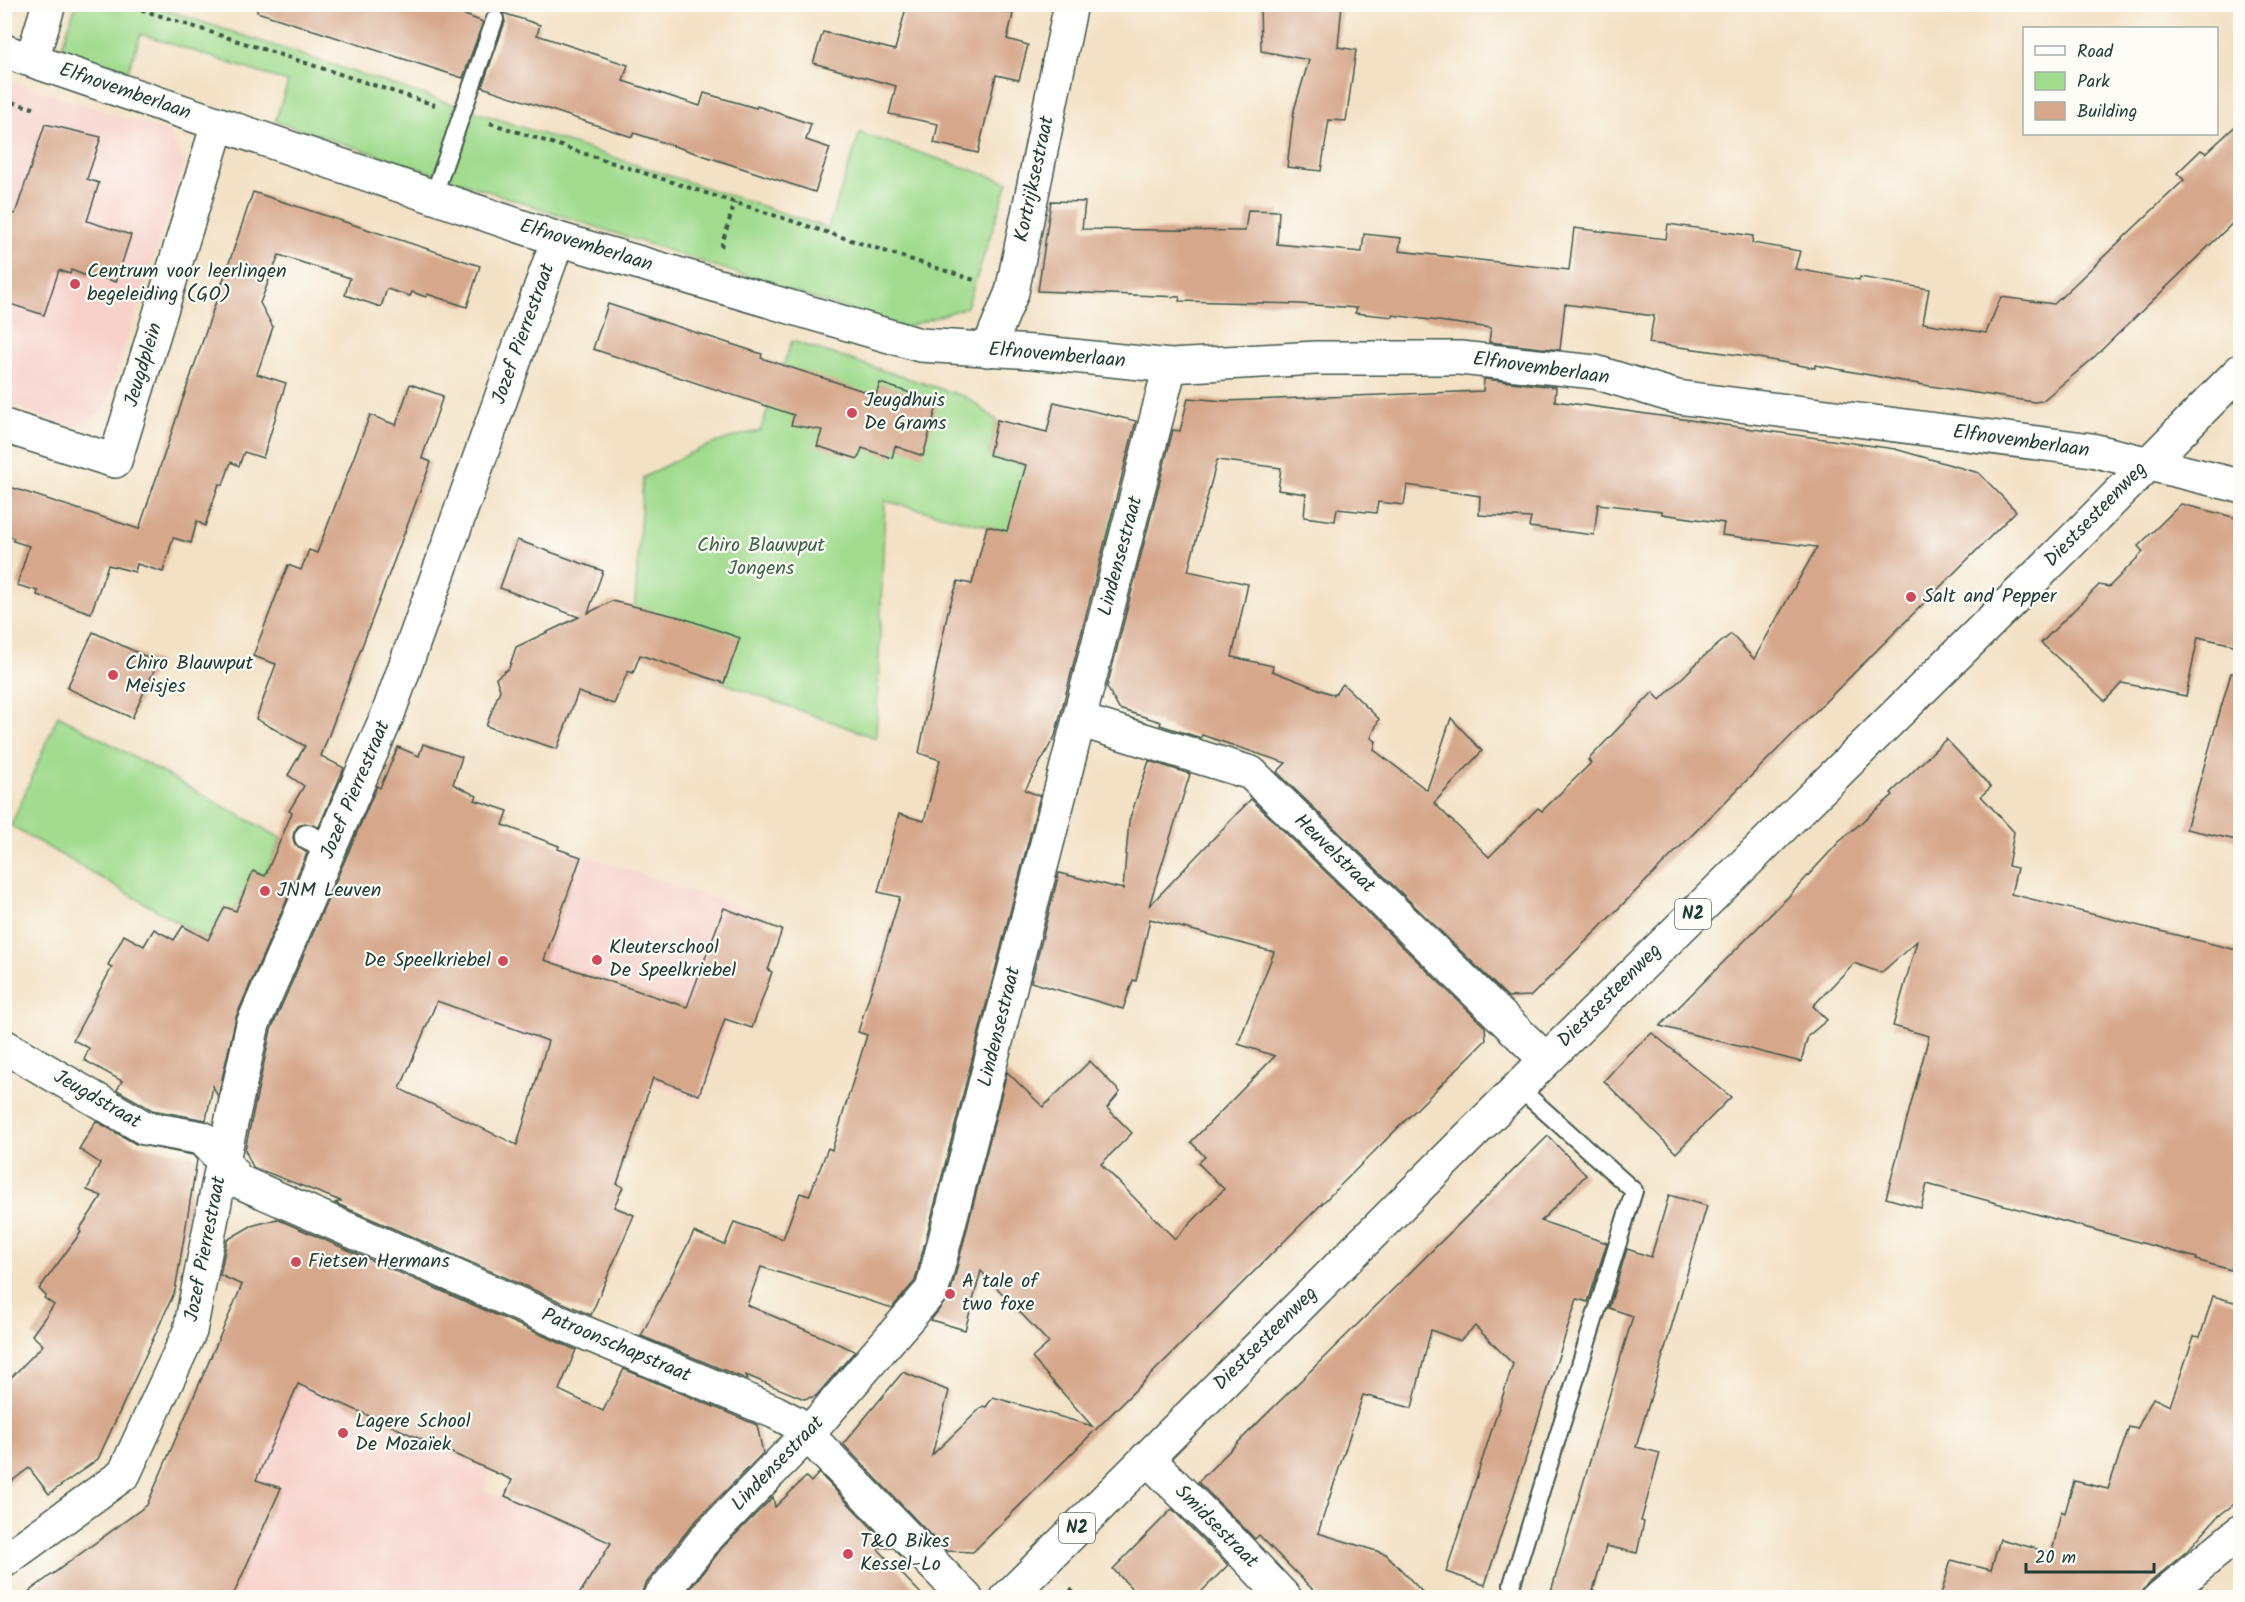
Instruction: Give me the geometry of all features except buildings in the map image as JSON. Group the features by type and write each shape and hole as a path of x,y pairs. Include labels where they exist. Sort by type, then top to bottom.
{"street":[{"path":"18,55 49,4"},
{"name":"Kortrijksestraat","path":"988,350 1012,292 1071,4"},
{"name":"Elfnovemberlaan","path":"18,55 558,239 920,345 1035,352 1170,366 1316,358 1460,358 1595,372 1677,397 2092,450 2241,486"},
{"name":"Jeugdplein","path":"4,426 115,461 218,124"},
{"name":"Jozef Pierrestraat","path":"4,1561 124,1474 190,1331 223,1160 253,1024 319,842 388,714 558,239"},
{"name":"Lindensestraat","path":"659,1598 707,1537 807,1435 932,1290 1170,366"},
{"name":"Diestsesteenweg","path":"1006,1598 2241,371"},
{"name":"Heuvelstraat","path":"1079,720 1251,773 1546,1060"},
{"name":"Jeugdstraat","path":"4,1046 145,1128 202,1138 223,1160"},
{"name":"Patroonschapstraat","path":"223,1160 238,1181 796,1423 966,1598"},
{"name":"Smidsestraat","path":"1147,1458 1233,1543 1276,1594"},
{"path":"2160,1598 2241,1532"}],"lane":[{"path":"433,197 495,19"},
{"path":"1512,1584 1634,1191 1519,1088"}],"path":[{"path":"124,4 1012,292"},
{"path":"709,283 735,202"}],"shaded area":[{"name":"Centrum voor leerlingen begeleiding (GO)","path":"5,79 168,132 184,163 104,411 75,427 5,404"},
{"name":"Kleuterschool De Speelkriebel","path":"497,826 768,916 700,1101 426,1004"},
{"name":"Lagere School De Mozaïek","path":"221,1334 544,1349 483,1490 602,1537 675,1542 640,1597 20,1598 147,1505"}],"green space":[{"path":"76,5 151,5 828,228 860,133 1008,182 967,307 903,328 275,121 288,82 141,34 128,71 61,49"},
{"name":"Chiro Blauwput Jongens","path":"792,341 966,397 997,420 989,455 1040,470 1059,496 1121,515 1111,557 885,501 876,738 632,650 643,478 699,449 729,438 760,431"},
{"path":"58,715 281,838 265,876 253,871 236,911 225,907 208,940 11,826"}],"place":[{"name":"Centrum voor leerlingen begeleiding (GO)","path":"75,284"},
{"name":"Jeugdhuis De Grams","path":"852,413"},
{"name":"Salt and Pepper","path":"1911,597"},
{"name":"Chiro Blauwput Meisjes","path":"113,675"},
{"name":"JNM Leuven","path":"265,891"},
{"name":"Kleuterschool De Speelkriebel","path":"597,960"},
{"name":"De Speelkriebel","path":"503,961"},
{"name":"Fietsen Hermans","path":"296,1262"},
{"name":"A tale of two foxe","path":"950,1294"},
{"name":"Lagere School De Mozaïek","path":"343,1433"},
{"name":"T&O Bikes Kessel-Lo","path":"848,1554"}]}
